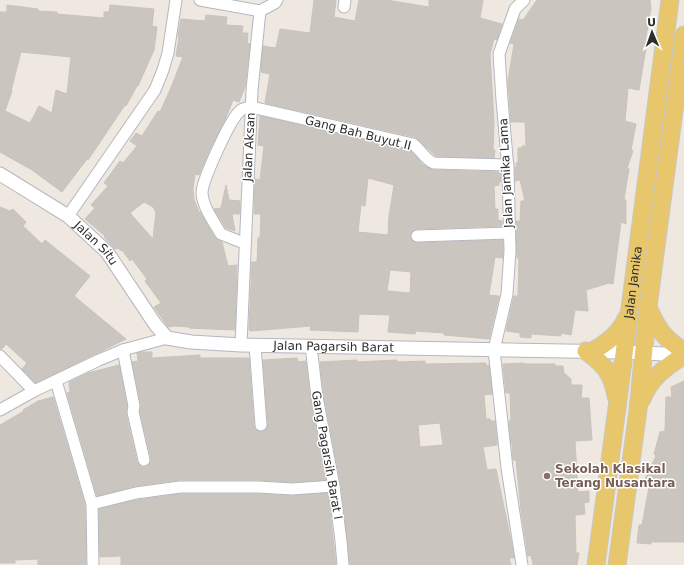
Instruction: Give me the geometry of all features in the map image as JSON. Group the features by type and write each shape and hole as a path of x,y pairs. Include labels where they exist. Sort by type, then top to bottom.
{"main road":[{"name":"Jalan Jamika","path":"596,565 618,408 670,0"},
{"name":"Jalan Jamika","path":"617,565 638,410 648,307 679,109 684,35"},
{"path":"648,307 656,325 663,335 684,351"},
{"path":"618,408 614,386 609,373 600,361 589,351 606,343 615,336 624,325 629,314"},
{"path":"638,410 644,394 654,378 684,355"}],"street":[{"path":"68,216 155,90 168,53 176,0"},
{"path":"200,0 260,11 275,3 277,0"},
{"name":"Jalan Jamika Lama","path":"522,565 507,468 494,350 506,294 510,251 508,165 499,54 515,8 524,0"},
{"name":"Jalan Aksan","path":"241,344 244,243 251,107 260,11"},
{"path":"244,243 221,234 204,202 202,192 210,166 232,121 240,110 251,107"},
{"name":"Gang Bah Buyut II","path":"251,107 413,144 419,148 430,162 434,163 508,165"},
{"name":"Jalan Situ","path":"0,174 68,216 107,252 155,324 167,338"},
{"path":"417,236 509,233"},
{"name":"Jalan Pagarsih Barat","path":"0,410 34,391 99,360 123,350 167,338 191,342 255,345 589,351 684,355"},
{"path":"255,345 261,425"},
{"name":"Gang Pagarsih Barat I","path":"311,346 317,397 334,486 343,565"},
{"path":"123,350 134,406 133,412 144,460"},
{"path":"0,356 34,391"},
{"path":"56,381 92,504 93,565"},
{"path":"92,504 136,493 180,487 258,487 292,489 334,486"}],"building":[{"path":"314,0 336,0 334,17 355,21 359,0 386,0 429,7 429,0 483,0 480,18 502,24 497,40 494,39 490,54 494,122 494,158 436,156 415,137 265,103 270,74 261,72 263,46 276,48 280,29 310,33"},
{"path":"537,0 650,0 651,9 639,90 628,88 625,121 636,124 631,150 633,151 627,168 629,169 624,199 626,200 626,224 621,222 613,284 609,283 586,290 588,311 575,310 571,335 561,333 561,336 531,334 531,338 520,337 520,333 506,331 514,296 518,296 519,258 517,258 516,221 520,221 521,201 525,201 520,180 515,181 515,167 517,167 516,163 518,162 518,148 526,146 525,122 511,122 508,81 514,44 510,43 519,19 523,20"},
{"path":"7,5 38,9 38,11 57,12 57,14 104,18 104,12 109,12 110,5 154,9 152,26 157,27 154,50 138,86 126,106 125,105 88,160 87,159 62,192 32,170 0,152 0,12 7,12","holes":["21,52 71,57 67,94 56,90 52,113 39,106 30,123 5,111 12,91"]},
{"path":"206,15 227,17 226,25 243,26 242,33 248,33 247,43 250,44 245,87 239,102 233,100 199,175 195,174 193,189 194,200 199,212 215,238 222,242 228,266 237,265 235,330 174,326 168,327 154,307 161,303 145,281 147,279 132,259 130,261 122,250 121,251 118,248 115,249 104,237 105,236 85,219 95,208 91,205 108,186 104,183 120,161 123,163 137,146 130,141 136,133 142,136 158,111 160,112 183,57 176,56 181,19 205,21","holes":["144,202 153,207 156,212 153,239 130,213"]},
{"path":"260,116 410,150 423,165 434,170 501,172 501,182 499,182 499,185 494,186 495,209 498,209 498,220 502,221 502,226 417,229 413,230 410,236 411,240 417,243 503,240 503,258 495,257 489,295 499,296 489,339 416,331 415,334 388,332 390,315 359,314 358,332 310,330 311,326 249,330 252,262 257,262 258,238 260,238 261,214 254,214 255,179 260,180 264,146 258,145","holes":["368,178 394,185 389,216 388,235 358,232 361,205 365,206","390,270 411,272 410,293 387,291"]},
{"path":"226,185 229,200 240,201 240,214 232,214 235,231 226,228 214,209 221,208"},
{"path":"0,207 10,211 13,209 26,222 23,226 42,244 45,240 90,276 74,296 126,339 36,383 22,369 27,363 6,344 2,349 0,349"},
{"path":"152,352 152,358 200,355 200,358 249,358 254,426 255,429 261,432 265,431 268,424 263,360 297,358 298,362 306,361 310,398 326,480 292,482 258,480 179,480 135,486 97,496 67,393 70,392 69,382 88,373 119,365 127,406 126,414 137,462 142,467 146,467 151,462 151,458 140,412 141,405 132,362 138,361 137,353"},
{"path":"397,360 397,362 425,361 425,364 486,363 486,366 489,365 492,394 484,395 486,419 495,421 497,445 483,447 487,470 496,469 512,545 514,558 509,558 511,565 350,565 341,485 324,396 320,362","holes":["440,423 443,445 420,447 418,425"]},
{"path":"503,364 555,364 555,366 563,366 564,373 571,379 571,385 582,385 581,398 589,398 592,440 575,441 578,492 589,491 589,502 584,503 585,514 575,515 576,553 579,553 577,565 533,565 531,555 528,556 521,510 516,460 513,460 511,443 509,421 511,421 510,393 506,393"},
{"path":"684,381 684,542 651,542 651,544 637,543 639,525 642,525 649,487 644,486 645,479 656,456 654,454 660,432 665,431 666,397 672,397 671,387"},
{"path":"53,397 85,505 86,565 38,565 38,559 15,560 15,563 0,563 0,425 38,401"},
{"path":"328,493 336,565 121,565 121,556 100,557 99,509 137,500 180,494 258,494 292,496"}],"place":[{"name":"Sekolah Klasikal Terang Nusantara","path":"547,476"}]}
